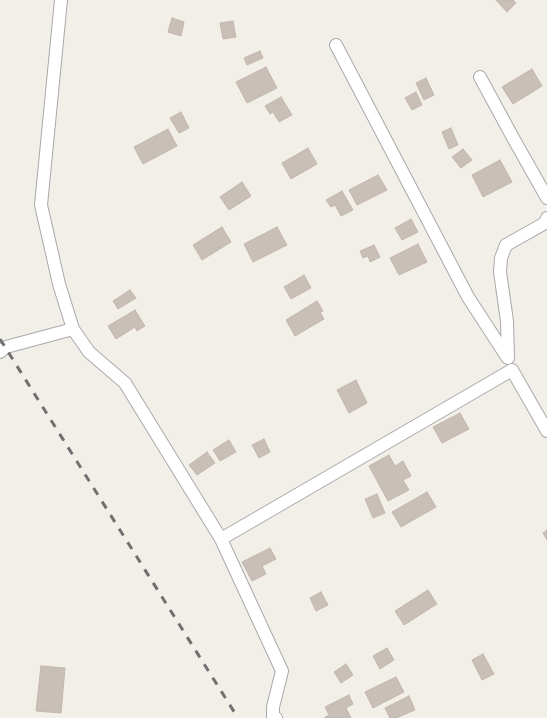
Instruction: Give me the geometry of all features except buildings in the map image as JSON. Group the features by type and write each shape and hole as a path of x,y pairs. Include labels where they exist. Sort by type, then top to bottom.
{"street":[{"path":"61,0 41,205 59,284 74,329 89,352 126,383 221,539 282,671 273,706 273,717"},
{"path":"336,45 468,297 508,357 512,370 547,431"},
{"path":"480,77 547,198"},
{"path":"508,357 508,321 500,272 501,258 506,245 545,223 547,218"},
{"path":"0,352 6,347 74,329"},
{"path":"221,539 512,370"}],"railway":[{"path":"0,339 238,718"}]}
